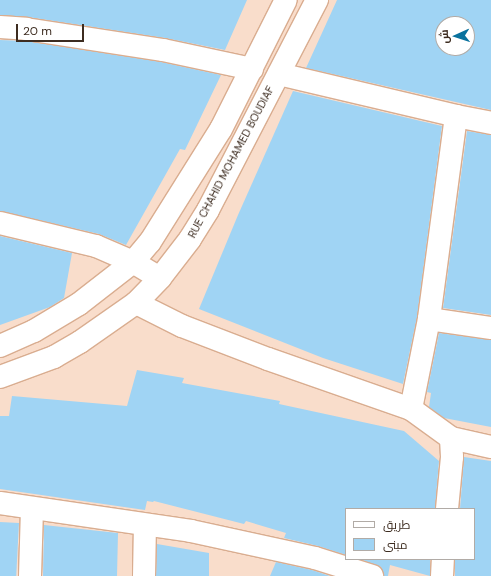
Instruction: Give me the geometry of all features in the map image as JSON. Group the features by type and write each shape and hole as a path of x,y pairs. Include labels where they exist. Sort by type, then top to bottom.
{"street":[{"path":"0,346 34,331 79,304 133,262 159,231 221,129 286,0"},
{"name":"RUE CHAHID MOHAMED BOUDIAF","path":"0,377 54,357 105,326 136,303 160,278 190,240 208,210 317,0"},
{"path":"0,27 26,29 163,50 252,69"},
{"path":"278,74 491,123"},
{"path":"411,409 429,319 456,116"},
{"path":"0,223 96,246 133,262 160,278"},
{"path":"136,303 182,326 268,359 411,409 451,438 491,447"},
{"path":"429,319 491,328"},
{"path":"447,508 452,457 451,438"},
{"path":"0,503 191,532 315,558 372,576"},
{"path":"30,576 32,508"},
{"path":"144,576 145,525"},
{"path":"442,576 443,560"}],"building":[{"path":"0,0 247,0 225,50 165,38 28,17 0,15"},
{"path":"337,0 491,0 491,110 306,68"},
{"path":"0,40 25,41 161,62 221,75 185,150 180,149 126,245 99,234 0,211"},
{"path":"293,91 442,126 417,317 403,384 323,358 199,309 238,215"},
{"path":"467,131 491,135 491,315 443,308"},
{"path":"0,236 72,253 64,298 50,307 0,325"},
{"path":"439,333 491,340 491,427 444,418 429,407 431,393 427,392"},
{"path":"137,370 184,378 182,383 280,401 279,404 404,431 439,461 435,508 345,508 345,555 318,546 284,538 286,533 246,521 244,524 154,501 147,501 145,510 0,489 0,416 9,416 12,396 127,406"},
{"path":"464,457 491,461 491,576 455,576 455,560 475,560 475,508 460,508"},
{"path":"0,522 19,523 16,576 0,576"},
{"path":"44,525 118,533 117,576 43,576"},
{"path":"157,544 209,553 209,576 156,576"},
{"path":"363,560 430,560 430,576 390,565 388,576 384,576 381,567"},
{"path":"276,562 312,570 330,576 270,576"}]}
